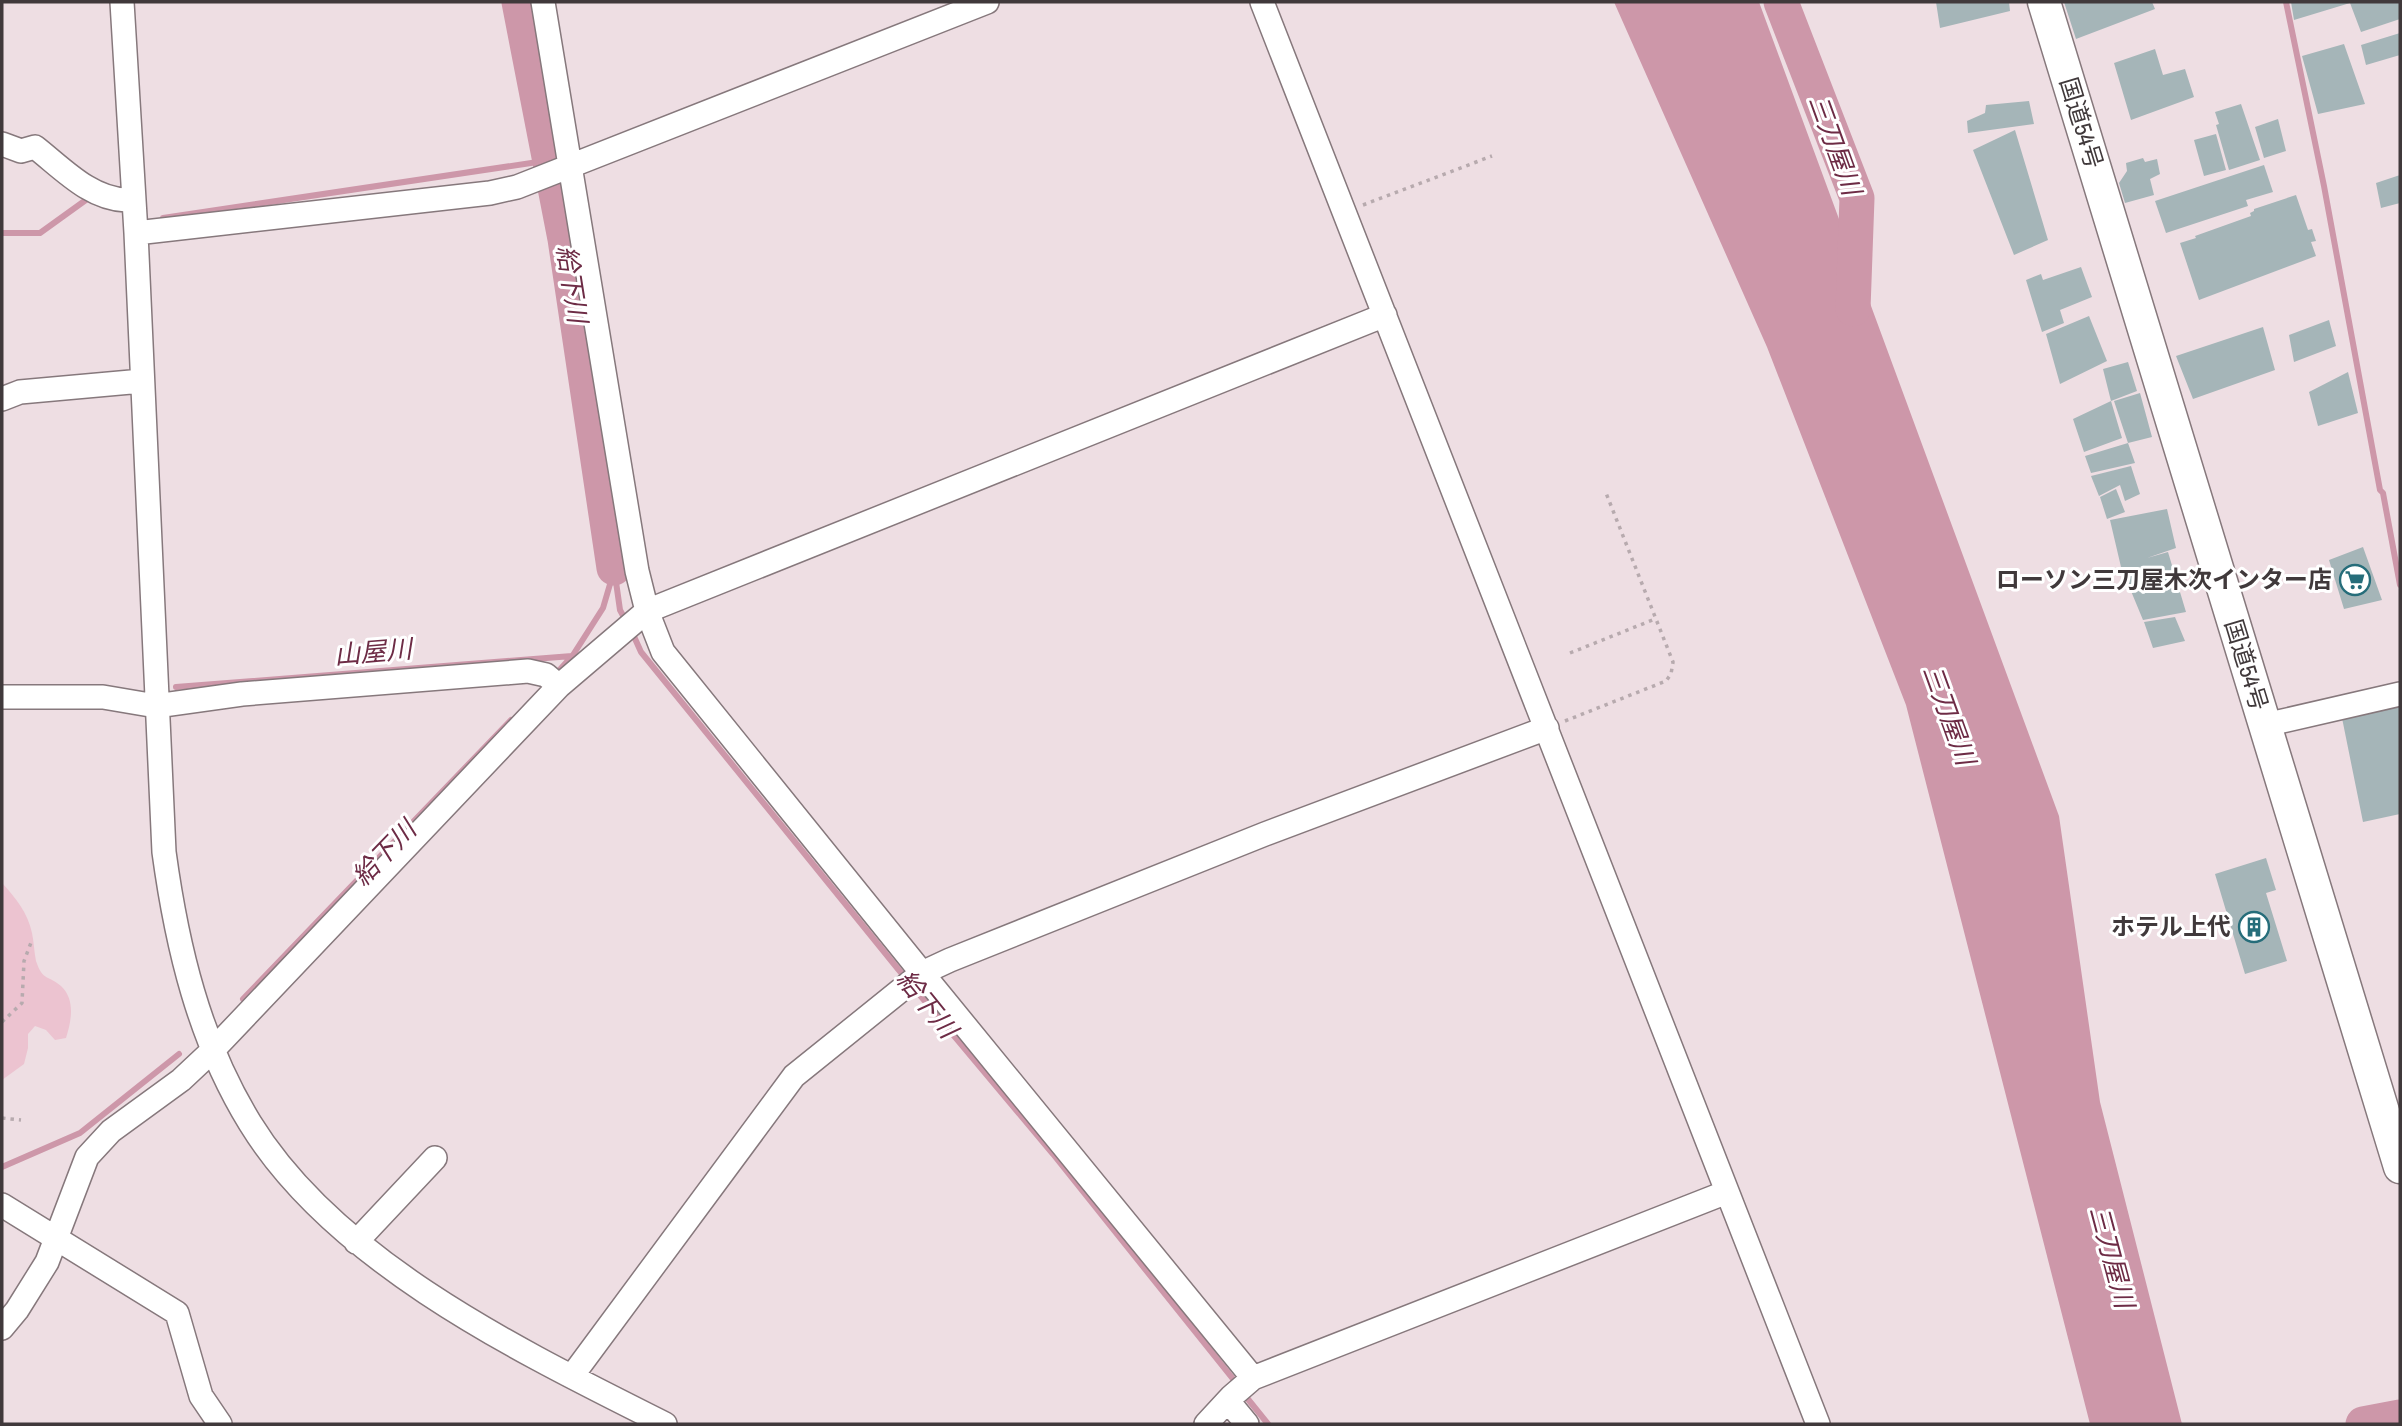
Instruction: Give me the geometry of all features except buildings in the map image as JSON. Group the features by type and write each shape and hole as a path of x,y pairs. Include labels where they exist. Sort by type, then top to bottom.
{"highway":[{"name":"国道54号","path":"2044,2 2400,1167"}],"street":[{"path":"122,2 136,233 164,852 172,912 188,981 213,1050 250,1122 267,1147 310,1198 356,1242 432,1296 572,1376 665,1424"},
{"path":"543,2 566,167 643,615 663,652 913,980 1239,1390 1247,1424"},
{"path":"136,233 490,193 536,181 987,2"},
{"path":"1262,2 1818,1424"},
{"path":"2,144 21,151 36,148 93,192 113,200 126,200"},
{"path":"2,1328 36,1283 56,1239 81,1170 98,1144 181,1080 213,1050 553,681 618,636 643,615 1385,315"},
{"path":"2,399 20,392 142,381"},
{"path":"2,697 103,697 156,706 242,694 514,672 533,671 553,681"},
{"path":"2265,725 2400,694"},
{"path":"572,1376 794,1076 913,980 950,960 1253,839 1547,728"},
{"path":"356,1242 435,1158"},
{"path":"1206,1424 1239,1390 1727,1192"},
{"path":"2,1205 177,1313 201,1396 220,1424"}],"path":[{"path":"1344,212 1492,156"},
{"path":"1547,728 1668,678 1673,669 1673,662 1606,494"},
{"path":"1570,653 1656,619"},
{"path":"2,1022 22,1003 24,961 32,940"},
{"path":"2,1118 21,1120"}],"shaded area":[{"path":"2,883 24,912 32,933 39,968 66,992 71,1011 66,1038 55,1040 46,1030 35,1026 28,1034 24,1064 2,1080"}],"water":[{"path":"1614,2 1759,2 2059,816 2100,1102 2182,1424 2090,1424 1906,705 1767,347"}],"waterway":[{"name":"給下川","path":"519,2 565,239 614,568"},
{"name":"三刀屋川","path":"1781,2 1857,198 1853,309"},
{"path":"2286,2 2400,585"},
{"path":"163,218 551,160"},
{"path":"2,233 40,233 90,197"},
{"name":"給下川","path":"614,568 620,610 627,623"},
{"name":"給下川","path":"555,675 573,655 603,608 613,574"},
{"name":"給下川","path":"632,632 641,652 898,969 1053,1154 1237,1384"},
{"name":"山屋川","path":"176,687 572,656"},
{"name":"給下川","path":"243,999 511,720"},
{"name":"給下川","path":"2,1167 80,1133 179,1054"},
{"name":"給下川","path":"1243,1393 1268,1424"},
{"path":"2363,1424 2400,1417"}],"place":[{"name":"ローソン三刀屋木次インター店","path":"2355,580"},
{"name":"ホテル上代","path":"2254,927"}]}
